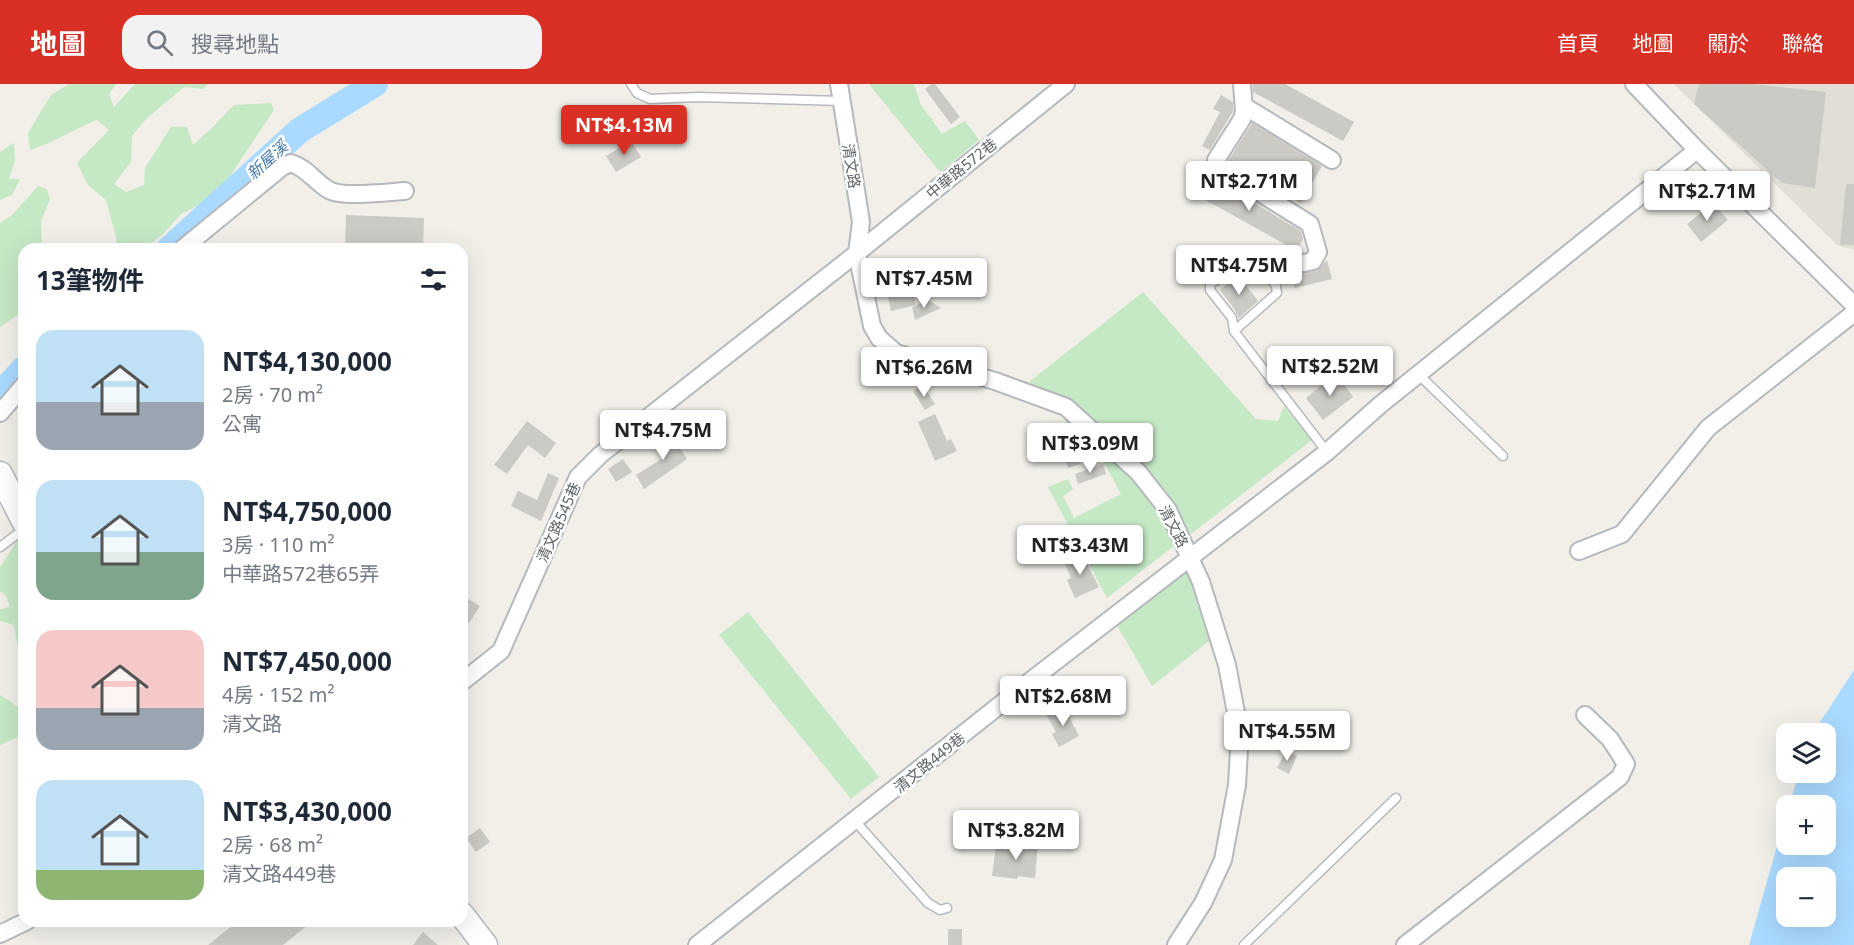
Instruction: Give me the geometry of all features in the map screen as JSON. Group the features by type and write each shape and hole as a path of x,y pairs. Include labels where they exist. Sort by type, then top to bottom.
{"street":[{"name":"中華路572巷","path":"857,253 1066,84"},
{"path":"1242,84 1244,106 1242,119 1216,160 1220,168 1310,224 1318,252 1313,261 1281,262"},
{"path":"1634,84 1697,150 1854,304"},
{"name":"清文路","path":"840,92 861,222 857,253 872,326 879,338 896,353 995,381 1066,407 1138,472 1168,510 1191,558 1227,665 1237,718 1238,785 1223,860 1203,903 1176,945"},
{"path":"1244,106 1332,160"},
{"name":"清文路449巷","path":"697,945 1025,685 1327,452 1380,405 1697,150"},
{"path":"189,243 282,167 291,163 300,165 330,191 342,194 405,191"},
{"name":"清文路545巷","path":"468,677 501,651 578,477 600,454 857,253"},
{"path":"1579,551 1622,534 1708,428 1854,313"},
{"path":"0,413 18,392"},
{"path":"0,474 18,509"},
{"path":"1406,945 1620,777 1626,764 1610,739 1585,715"},
{"path":"468,923 485,945"},
{"path":"0,934 18,925"}],"lane":[{"path":"631,84 637,93 650,99 840,92"},
{"path":"1234,331 1277,293 1276,286 1257,261 1250,259 1210,284 1210,290 1232,318 1234,331 1327,452"},
{"path":"1419,375 1503,456"},
{"path":"0,547 18,534"},
{"path":"1244,945 1396,798"},
{"path":"855,821 928,903 940,910 947,908"}],"shaded area":[{"path":"1674,84 1854,84 1854,250 1837,245"}],"green space":[{"path":"69,84 116,84 109,94 114,107 135,84 208,84 203,89 184,87 146,119 132,136 131,162 114,184 126,192 144,185 145,168 171,127 187,127 193,145 234,105 271,103 274,110 220,191 181,214 153,242 116,243 117,241 106,200 88,185 77,163 109,130 97,120 30,150 28,133 51,95"},
{"path":"869,84 914,84 920,103 942,134 965,121 979,140 940,172"},
{"path":"14,143 15,160 9,179 20,179 12,195 0,200 0,152"},
{"path":"38,186 47,189 50,199 41,221 42,243 18,243 18,315 0,327 0,223 12,215"},
{"path":"1143,292 1256,419 1278,421 1284,406 1312,440 1191,534 1146,467 1111,434 1072,403 1029,382"},
{"path":"1062,416 1073,422 1135,479 1179,542 1107,598 1048,487 1068,479 1073,489 1063,496 1074,518 1121,494 1104,462 1086,461"},
{"path":"17,541 18,647 14,625 0,621 0,609 10,607 6,596 0,591 0,567"},
{"path":"1183,556 1209,641 1152,686 1110,613"},
{"path":"748,612 879,777 851,799 719,635"},
{"path":"0,695 18,707 18,737 0,745"}],"water":[{"path":"1854,670 1854,945 1749,945 1776,849 1776,855 1836,855 1836,795 1792,795 1796,783 1836,783 1836,723 1820,723"}],"building":[{"path":"935,84 960,117 951,124 925,89"},
{"path":"1253,84 1285,84 1354,122 1343,141 1253,92"},
{"path":"1699,84 1752,84 1826,92 1815,188 1782,183 1694,104"},
{"path":"1221,95 1233,102 1233,111 1210,150 1202,146 1220,112 1213,109"},
{"path":"1252,123 1322,166 1301,203 1228,161"},
{"path":"631,141 641,157 616,172 606,156"},
{"path":"1206,174 1301,231 1303,239 1297,251 1195,194"},
{"path":"1846,184 1854,184 1854,245 1840,245"},
{"path":"1713,203 1728,220 1701,242 1687,224"},
{"path":"346,215 424,218 423,243 345,243"},
{"path":"1327,260 1332,279 1295,288 1291,273 1316,271"},
{"path":"1238,275 1258,301 1239,318 1220,290"},
{"path":"912,287 916,305 891,311 887,292"},
{"path":"928,300 941,308 915,320 912,307"},
{"path":"1336,373 1353,397 1323,420 1306,398"},
{"path":"923,385 935,404 925,410 913,391"},
{"path":"935,414 947,441 951,439 957,451 935,461 918,422"},
{"path":"527,421 556,443 545,458 528,445 507,474 494,465"},
{"path":"1068,431 1080,464 1068,468 1056,435"},
{"path":"670,432 687,459 644,489 636,475 663,458 654,443"},
{"path":"623,459 632,472 616,482 608,469"},
{"path":"1103,464 1106,474 1078,484 1075,474"},
{"path":"548,473 559,478 541,521 511,506 518,491 537,500"},
{"path":"1082,554 1099,587 1075,598 1067,580 1071,578 1064,562"},
{"path":"468,599 480,606 468,625"},
{"path":"1064,707 1079,736 1059,747 1052,734 1056,732 1047,716"},
{"path":"1286,751 1297,756 1289,774 1277,768"},
{"path":"480,828 490,842 476,852 468,841 468,837"},
{"path":"1021,842 1038,844 1035,878 1018,876 1017,879 992,876 996,846 1021,848"},
{"path":"230,927 306,927 283,945 208,945"},
{"path":"948,929 962,929 962,945 948,945"},
{"path":"423,932 438,945 413,945"}],"waterway":[{"name":"新屋溪","path":"176,243 300,130 375,84"},
{"name":"新屋溪","path":"0,394 18,375"}]}
